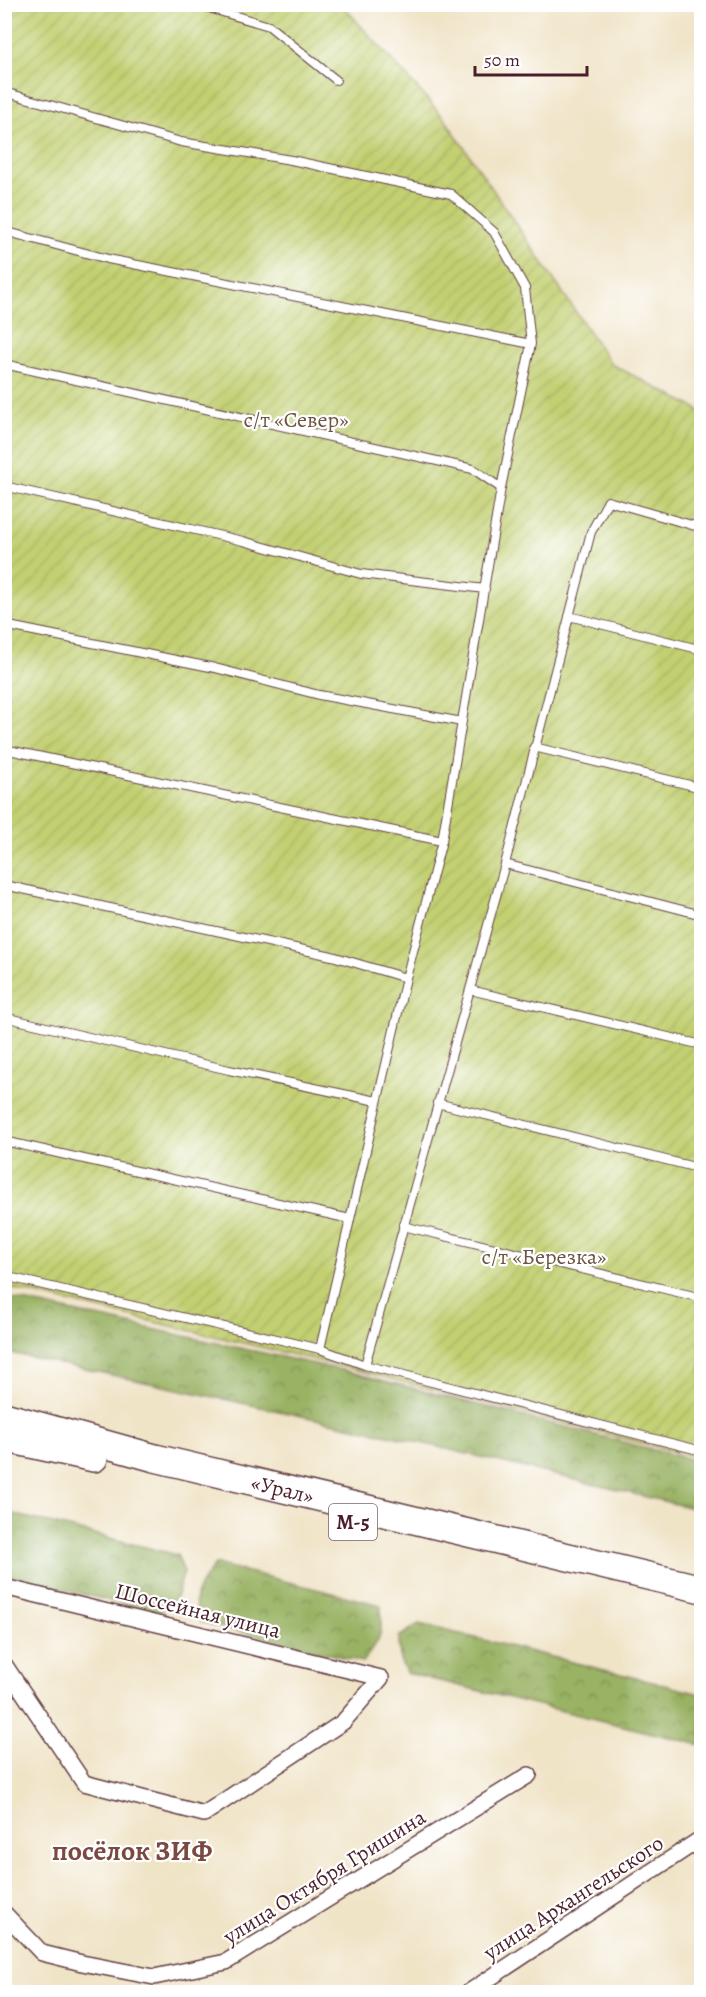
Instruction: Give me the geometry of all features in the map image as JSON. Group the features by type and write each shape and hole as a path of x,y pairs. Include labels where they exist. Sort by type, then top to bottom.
{"highway":[{"name":"«Урал»","path":"4,1416 155,1458 702,1589"},
{"name":"«Урал»","path":"4,1438 702,1606"}],"street":[{"name":"Шоссейная улица","path":"4,1587 381,1678 343,1722 204,1814 84,1783 4,1664"},
{"name":"улица Октября Гришина","path":"4,1913 42,1953 82,1963 154,1977 226,1962 529,1775"},
{"name":"улица Архангельского","path":"469,1992 702,1838"}],"lane":[{"path":"4,11 10,4"},
{"path":"196,4 270,26 336,80"},
{"path":"4,92 181,142 291,160 451,194 494,232 525,288 531,344 501,488 442,841 406,978 320,1349"},
{"path":"4,231 108,259 531,344"},
{"path":"4,364 473,469 501,488"},
{"path":"4,486 243,542 361,574 485,589"},
{"path":"365,1365 505,864 591,532 608,501 702,528"},
{"path":"569,616 702,650"},
{"path":"4,625 215,668 319,694 462,722"},
{"path":"534,747 702,788"},
{"path":"4,749 442,841"},
{"path":"505,864 702,915"},
{"path":"4,885 332,956 406,978"},
{"path":"470,990 702,1045"},
{"path":"4,1017 229,1070 377,1101"},
{"path":"437,1103 702,1169"},
{"path":"4,1141 350,1219"},
{"path":"403,1226 702,1298"},
{"path":"4,1276 320,1349 365,1365 702,1451"}],"green space":[{"name":"с/т «Север»","path":"5,5 342,5 445,119 611,364 701,411 701,1458 354,1369 5,1287"},
{"path":"5,1297 346,1371 701,1462 701,1510 371,1431 5,1352"},
{"path":"5,1512 177,1555 184,1572 176,1597 159,1613 5,1575"},
{"path":"216,1564 381,1605 381,1630 374,1648 362,1662 200,1622 195,1605 196,1598 205,1578"},
{"path":"419,1624 701,1694 701,1745 407,1673 400,1660 399,1637"}],"district":[{"name":"посёлок ЗИФ","path":"132,1850"}],"park label":[{"name":"с/т «Березка»","path":"544,1256"}]}
